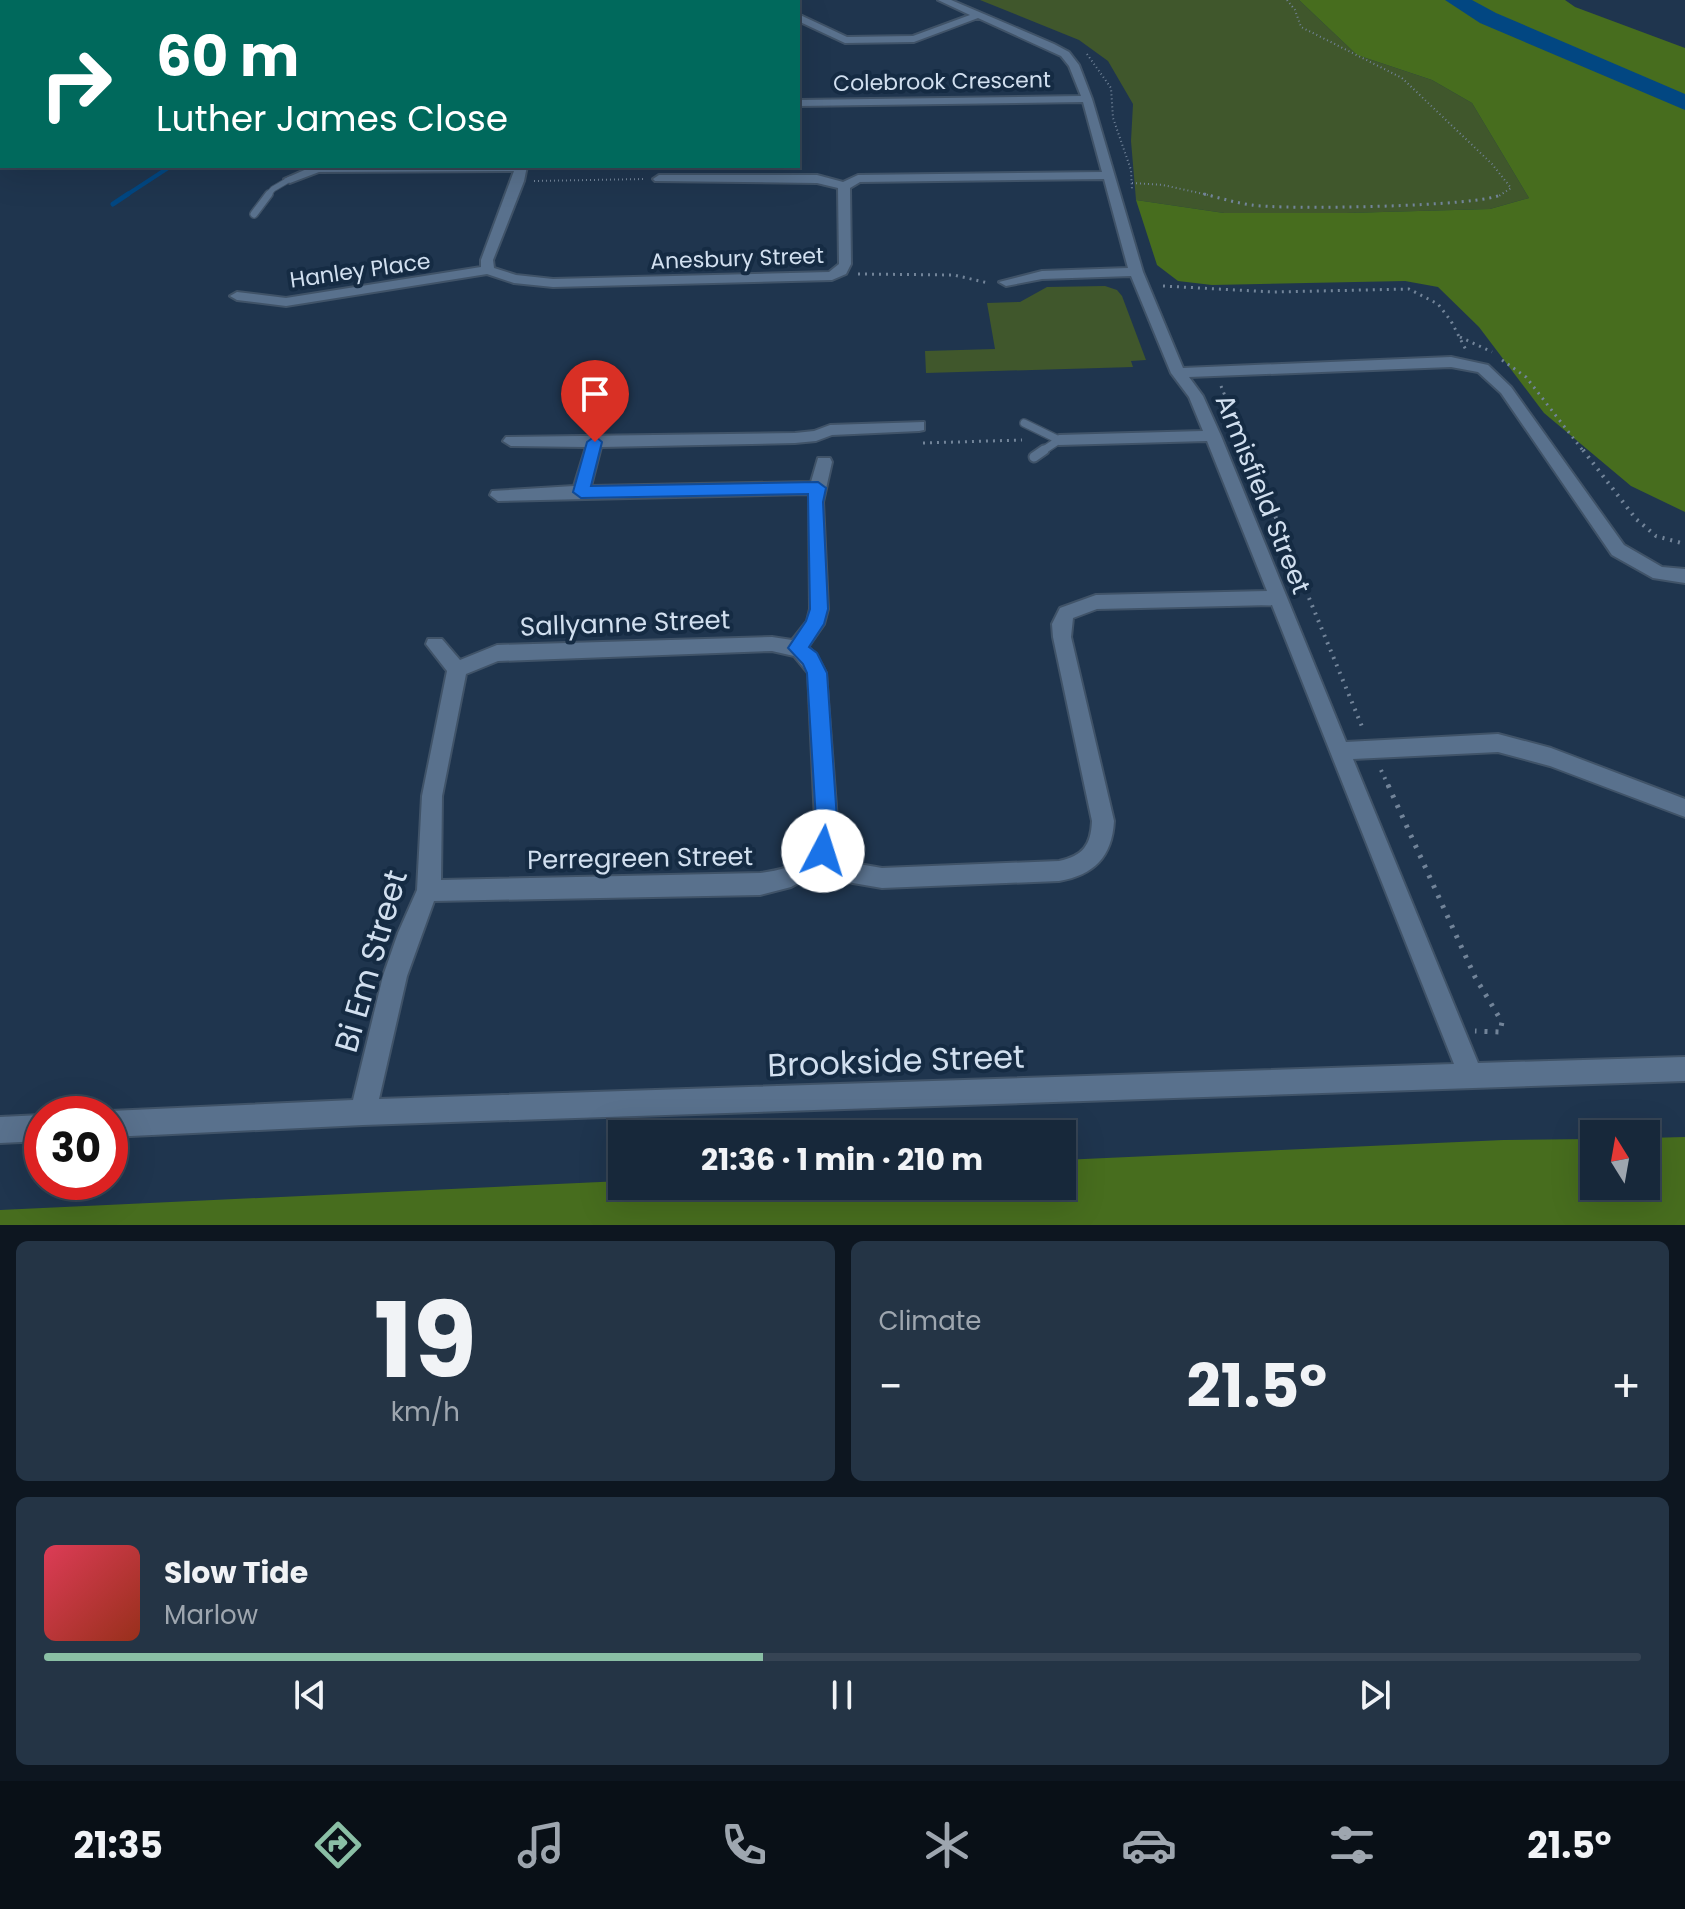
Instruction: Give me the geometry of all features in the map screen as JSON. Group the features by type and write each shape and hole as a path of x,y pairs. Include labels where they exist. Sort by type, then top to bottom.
{"street":[{"name":"Armisfield Street","path":"943,0 1065,54 1074,65 1087,99 1136,272 1178,373 1196,396 1213,436 1471,1077"},
{"name":"Colebrook Crescent","path":"800,18 845,40 900,40 914,39 979,15"},
{"name":"Colebrook Crescent","path":"800,103 1087,99"},
{"path":"290,179 315,168"},
{"path":"358,168 520,172 487,260 488,270"},
{"path":"659,179 817,179 844,186 858,179 1109,175"},
{"name":"Anesbury Street","path":"488,270 514,279 553,283 820,278 841,271 845,264 844,186"},
{"name":"Hanley Place","path":"237,296 286,302 488,270"},
{"path":"1006,282 1042,275 1136,272"},
{"path":"1178,373 1451,362 1483,368 1506,390 1618,550 1659,573 1685,576"},
{"path":"511,441 795,438 816,436 830,430 919,426"},
{"path":"1059,440 1213,436"},
{"path":"581,492 595,442"},
{"path":"824,462 815,502 819,609 815,624 797,648 811,659 817,673 826,820 825,841 817,860 853,873 882,878 1059,871 1088,863 1101,843 1103,821 1062,637 1061,624 1066,613 1096,602 1278,598"},
{"path":"498,495 818,488"},
{"path":"435,644 457,669"},
{"name":"Sallyanne Street","path":"457,669 497,653 772,644 797,648"},
{"name":"Bi Em Street","path":"363,1112 395,976 409,933 428,891 432,796 457,669"},
{"path":"1340,751 1498,743 1551,757 1685,808"},
{"name":"Perregreen Street","path":"428,891 760,884 789,879 809,869 817,860"},
{"name":"Brookside Street","path":"128,1123 363,1112 1685,1069"},
{"path":"0,1130 24,1129"}],"lane":[{"path":"254,214 273,189 290,179"},
{"path":"1024,423 1059,440 1034,457"}],"path":[{"path":"1132,183 1163,185 1254,206 1456,204 1495,199 1511,188 1492,164 1402,78 1301,27 1295,10 1287,0"},
{"path":"1081,49 1095,61 1111,88 1113,118 1131,170 1133,193"},
{"path":"520,172 659,179"},
{"path":"841,271 868,276 954,275 983,283 1006,282"},
{"path":"1158,273 1169,300"},
{"path":"1163,286 1315,293 1409,289 1425,293 1437,301 1459,336 1470,366"},
{"path":"1459,336 1492,352 1526,377 1636,519 1656,536 1685,544"},
{"path":"1214,371 1372,750 1475,977 1502,1022 1500,1032 1452,1030"},
{"path":"910,444 1059,440"}],"green space":[{"path":"980,0 1299,0 1357,55 1432,80 1472,103 1529,198 1490,209 1347,213 1224,213 1136,200 1131,141 1133,104 1108,61 1079,40"},
{"path":"1299,0 1565,0 1575,7 1685,48 1685,512 1631,486 1544,413 1479,327 1438,287 1405,281 1212,285 1178,281 1157,265 1136,200 1224,213 1347,213 1490,209 1529,198 1472,103 1432,80 1357,55"},
{"path":"1105,286 1117,290 1122,296 1146,360 1131,361 1133,367 926,373 925,351 995,349 987,303 1020,302 1047,287"},
{"path":"1685,1137 1685,1225 0,1225 0,1210 608,1182 608,1200 1076,1200 1076,1159 1503,1140 1580,1139 1580,1200 1660,1200 1660,1138"}],"waterway":[{"path":"1456,0 1488,18 1685,103"},
{"path":"125,196 168,168"},
{"path":"113,204 125,196"}],"route":[{"path":"595,442 581,492 818,488 815,502 819,609 815,624 797,648 811,659 817,673 826,820 823,851"}]}
